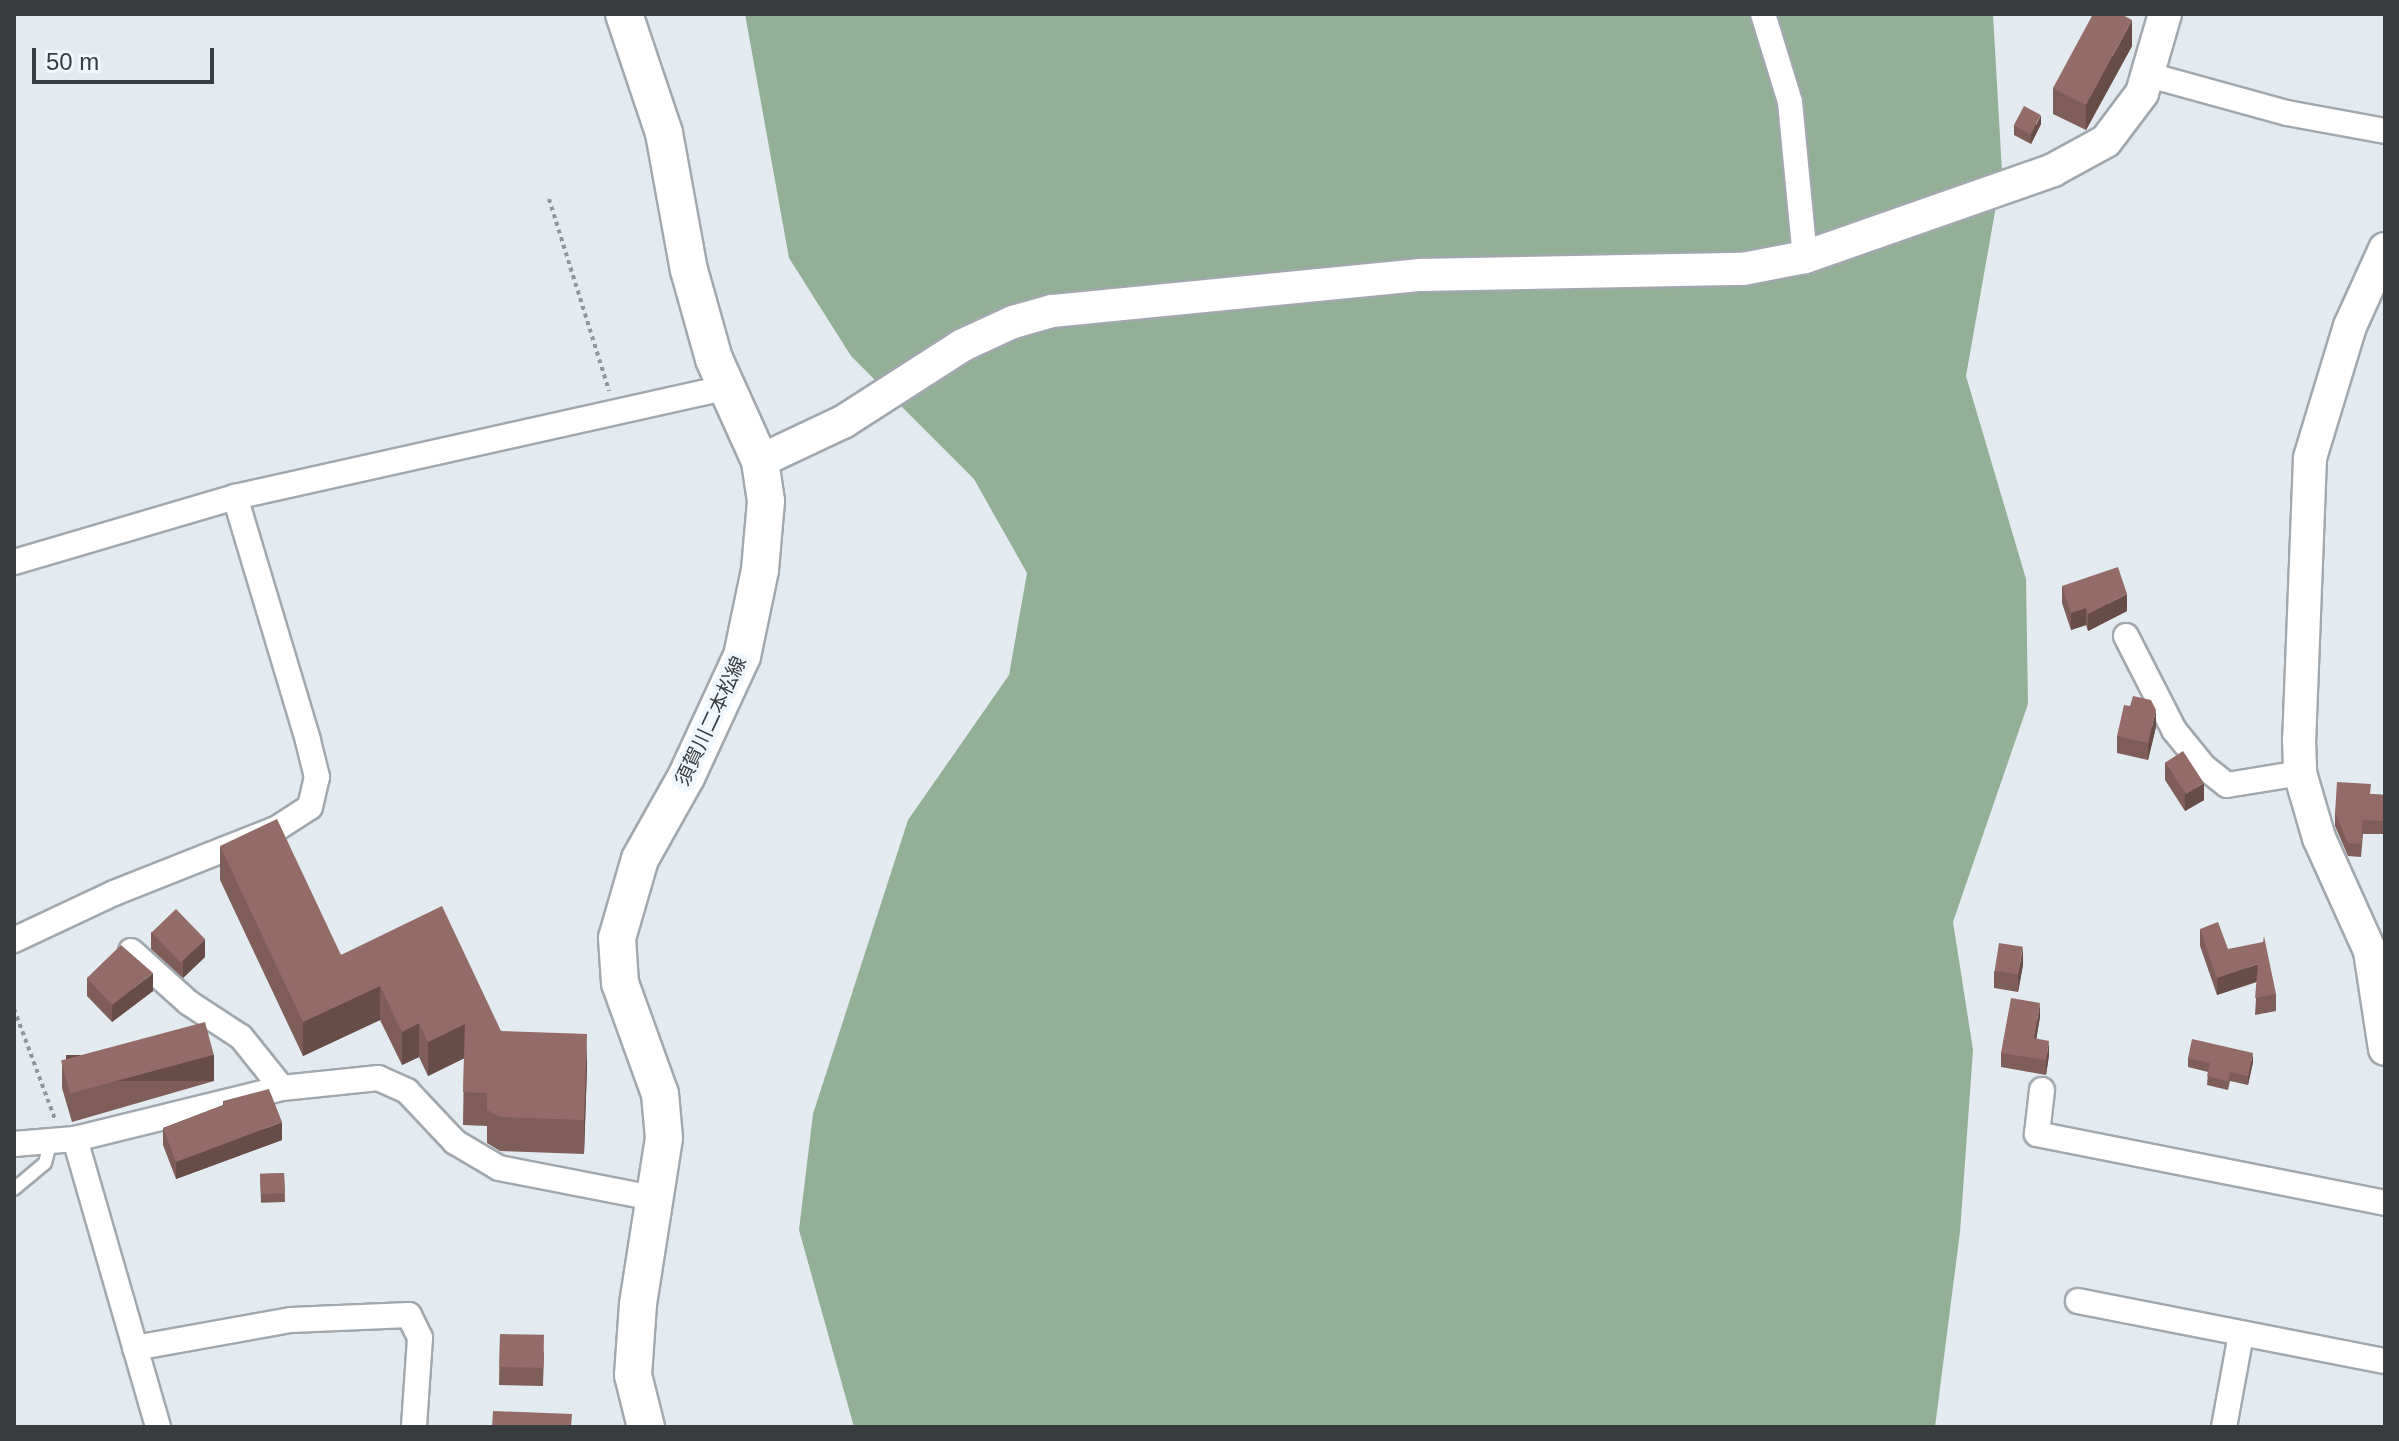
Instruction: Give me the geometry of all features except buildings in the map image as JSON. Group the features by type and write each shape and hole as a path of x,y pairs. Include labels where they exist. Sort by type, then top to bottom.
{"main road":[{"name":"須賀川二本松線","path":"624,14 664,133 689,270 724,388 760,461 765,528 742,656 686,777 640,859 617,938 620,983 660,1094 664,1138 658,1199 638,1304 633,1375 646,1427"}],"street":[{"path":"1763,14 1790,102 1805,257"},
{"path":"760,461 843,422 963,345 1013,322 1052,311 1420,275 1743,269 1805,257 2083,155 2120,127 2149,75 2165,14"},
{"path":"2149,75 2287,113 2385,131"},
{"path":"2385,249 2350,326 2310,458 2301,606 2300,773 2319,838 2378,943 2385,1049"},
{"path":"14,562 235,497 724,388"},
{"path":"14,940 114,893 276,829 310,807 317,777 235,497"},
{"path":"2126,636 2174,730 2204,767 2227,785 2300,773"},
{"path":"131,951 189,1003 241,1037 282,1088"},
{"path":"14,1144 63,1140 282,1088 378,1078 407,1091 455,1142 499,1168 658,1199"},
{"path":"2042,1090 2037,1134 2385,1203"},
{"path":"63,1140 135,1348 158,1427"},
{"path":"2078,1301 2385,1361"},
{"path":"135,1348 291,1320 409,1315 420,1338 414,1427"},
{"path":"2224,1427 2241,1334"}],"lane":[{"path":"14,1189 45,1163 63,1140"}],"path":[{"path":"549,199 615,410"},
{"path":"14,1009 63,1140"}],"green space":[{"path":"745,14 1993,14 2002,172 1966,376 2026,579 2028,704 1953,922 1973,1050 1960,1232 1935,1427 854,1427 799,1230 813,1114 908,820 1009,675 1027,573 974,479 851,356 789,258"}]}
